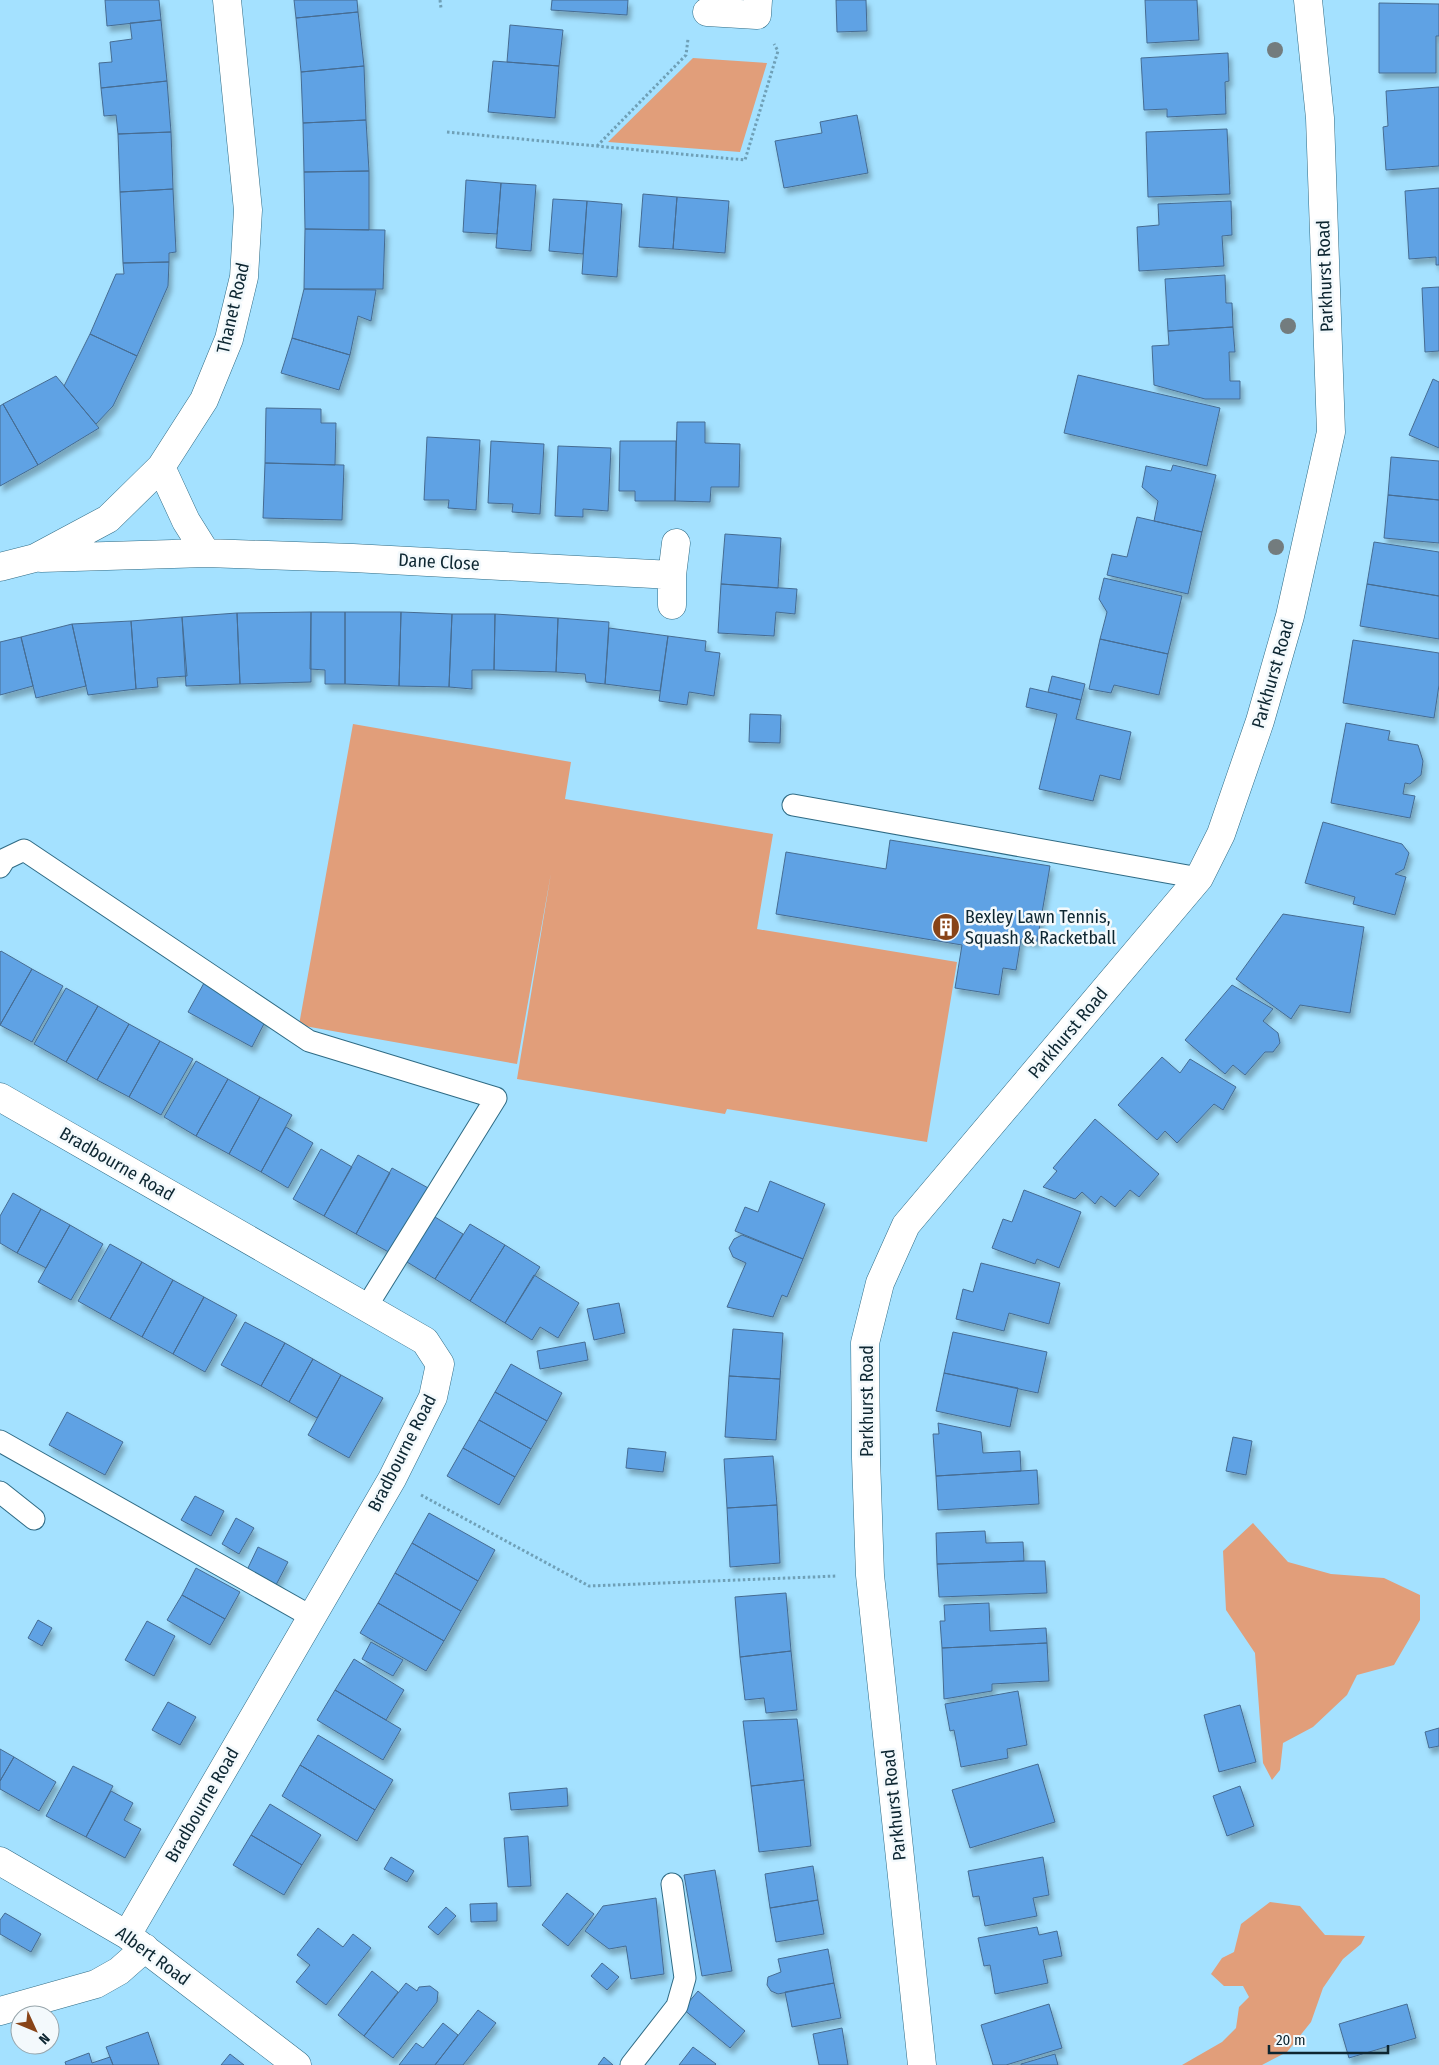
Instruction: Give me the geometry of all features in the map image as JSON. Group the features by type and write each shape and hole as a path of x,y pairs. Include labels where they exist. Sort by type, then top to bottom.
{"street":[{"name":"Thanet Road","path":"0,567 35,558 108,519 161,467 204,400 229,339 244,277 248,210 227,0"},
{"name":"Parkhurst Road","path":"922,2065 870,1575 866,1458 866,1343 880,1283 906,1225 1199,878 1222,834 1260,721 1290,616 1331,432 1320,118 1308,0"},
{"path":"707,12 758,8"},
{"path":"161,467 186,521 206,553"},
{"path":"672,605 672,575 676,543"},
{"name":"Dane Close","path":"35,558 206,553 353,558 672,575"},
{"name":"Bradbourne Road","path":"0,1097 425,1341 440,1364 433,1397 392,1479 312,1617 119,1971 96,1984 0,2011"},
{"name":"Albert Road","path":"0,1862 136,1941 297,2065"}],"lane":[{"path":"793,805 1199,878"},
{"path":"0,867 5,859 24,850 309,1041 496,1098 367,1306"},
{"path":"0,1441 312,1617"},
{"path":"0,1492 34,1518"},
{"path":"630,2065 677,2006 685,1978 672,1884"}],"path":[{"path":"440,0 441,8"},
{"path":"447,132 745,160 778,51 758,8"},
{"path":"597,146 686,55 690,11 707,12"},
{"path":"392,1479 589,1586 870,1575"}],"shaded area":[{"path":"693,58 767,63 740,152 608,142"},
{"path":"353,724 571,762 565,799 773,834 757,929 957,962 927,1142 727,1109 725,1114 517,1079 551,873 517,1064 299,1025"},
{"path":"1253,1523 1288,1562 1331,1574 1384,1578 1420,1595 1420,1620 1394,1665 1357,1675 1347,1695 1313,1727 1283,1743 1280,1770 1272,1780 1263,1763 1255,1653 1226,1610 1223,1551"},
{"path":"1270,1902 1300,1906 1325,1935 1365,1936 1361,1944 1343,1959 1323,1988 1311,2022 1287,2052 1262,2065 1182,2065 1222,2042 1236,2028 1239,2007 1249,1997 1243,1986 1224,1986 1211,1974 1222,1958 1234,1952 1241,1924"}],"building":[{"path":"105,0 159,0 161,20 107,26"},
{"path":"294,0 357,0 358,12 296,18"},
{"path":"552,0 628,0 627,15 551,10"},
{"path":"836,0 866,0 867,31 837,32"},
{"path":"1145,0 1197,0 1199,40 1147,43"},
{"path":"1379,3 1439,4 1439,36 1436,36 1436,73 1379,73"},
{"path":"358,12 364,66 301,72 296,18"},
{"path":"161,20 167,81 101,88 99,63 112,62 110,42 132,39 130,23"},
{"path":"510,25 563,30 559,66 507,62"},
{"path":"1228,53 1229,81 1225,82 1226,114 1167,117 1167,109 1144,110 1141,58"},
{"path":"493,61 559,66 555,118 488,112"},
{"path":"364,66 366,120 303,123 301,72"},
{"path":"167,81 171,132 118,134 116,115 104,116 101,88"},
{"path":"1439,87 1439,166 1386,170 1383,127 1388,126 1386,91"},
{"path":"857,115 868,173 784,188 775,141 822,133 820,122"},
{"path":"366,120 369,171 304,172 303,123"},
{"path":"1227,129 1230,194 1148,197 1146,132"},
{"path":"171,132 173,189 120,192 118,134"},
{"path":"369,171 369,230 305,229 304,172"},
{"path":"466,180 501,183 497,234 463,232"},
{"path":"501,183 536,185 531,251 496,248"},
{"path":"1439,188 1439,265 1436,265 1436,257 1409,259 1405,191"},
{"path":"173,189 176,252 169,253 169,262 123,263 120,192"},
{"path":"643,194 677,197 673,249 639,247"},
{"path":"677,197 729,201 725,253 673,249"},
{"path":"553,199 587,201 583,254 549,251"},
{"path":"587,201 622,204 617,277 582,274"},
{"path":"1231,201 1232,235 1222,236 1224,266 1139,271 1137,227 1159,225 1158,204"},
{"path":"305,229 385,230 383,289 304,289"},
{"path":"169,262 168,286 137,356 90,334 116,274 124,274 123,263"},
{"path":"1225,275 1226,303 1232,303 1233,327 1168,331 1165,279"},
{"path":"1439,287 1439,351 1425,352 1422,288"},
{"path":"304,289 376,290 371,321 358,316 350,355 292,338"},
{"path":"1233,327 1235,352 1229,352 1230,381 1240,381 1240,399 1205,399 1154,385 1152,346 1169,345 1168,331"},
{"path":"90,334 137,356 113,406 96,424 64,386"},
{"path":"292,338 350,355 339,390 281,373"},
{"path":"1078,375 1220,408 1207,466 1064,433"},
{"path":"56,376 99,428 38,465 3,404"},
{"path":"1433,379 1439,382 1439,448 1409,435"},
{"path":"3,404 38,465 0,486 0,406"},
{"path":"266,408 321,409 321,423 336,423 335,465 265,463"},
{"path":"677,422 705,422 705,443 740,444 739,487 711,487 710,502 675,501"},
{"path":"427,437 480,440 476,510 448,508 449,500 424,500"},
{"path":"491,441 544,444 540,514 512,512 513,504 488,503"},
{"path":"620,441 676,441 675,501 635,501 635,491 619,491"},
{"path":"558,446 611,448 608,511 583,509 583,517 555,516"},
{"path":"1391,457 1439,461 1439,500 1388,495"},
{"path":"265,463 344,465 342,520 263,518"},
{"path":"1173,465 1216,475 1202,532 1154,521 1158,501 1142,487 1146,466 1171,471"},
{"path":"1388,495 1439,500 1439,543 1384,538"},
{"path":"1137,517 1202,532 1188,594 1107,575 1112,554 1127,557"},
{"path":"725,534 781,538 778,588 721,584"},
{"path":"1374,542 1439,552 1439,596 1367,584"},
{"path":"1104,578 1182,596 1168,654 1100,639 1107,612 1099,599"},
{"path":"721,584 797,589 795,614 776,612 774,636 718,633"},
{"path":"1367,584 1439,596 1439,639 1360,626"},
{"path":"311,612 311,682 240,684 237,613"},
{"path":"311,612 345,612 345,684 325,684 325,670 310,669"},
{"path":"345,612 401,612 399,686 345,684"},
{"path":"401,612 452,614 449,687 399,686"},
{"path":"237,613 240,684 186,686 182,617"},
{"path":"452,614 495,614 494,670 472,670 472,689 449,687"},
{"path":"495,614 558,618 556,672 494,670"},
{"path":"182,617 187,676 157,678 158,687 136,689 131,621"},
{"path":"558,618 609,622 605,684 586,682 585,674 556,672"},
{"path":"131,621 136,689 88,695 72,624"},
{"path":"72,624 86,686 36,698 21,637"},
{"path":"609,628 668,636 660,691 605,684"},
{"path":"668,636 706,641 705,651 720,653 714,696 689,692 687,705 659,701"},
{"path":"21,637 33,686 0,695 0,642"},
{"path":"1100,639 1168,654 1159,695 1114,685 1111,693 1089,689"},
{"path":"1353,640 1439,653 1439,685 1434,718 1343,703"},
{"path":"1052,676 1085,684 1081,700 1048,692"},
{"path":"1030,688 1081,700 1076,719 1131,732 1120,780 1100,775 1093,801 1039,789 1057,714 1026,707"},
{"path":"750,714 781,715 780,743 749,742"},
{"path":"1346,723 1390,731 1388,740 1418,745 1423,761 1421,775 1410,784 1405,783 1403,794 1415,796 1410,818 1331,803"},
{"path":"1323,822 1402,844 1409,853 1404,869 1395,874 1406,877 1395,915 1353,904 1355,897 1305,883"},
{"name":"Bexley Lawn Tennis, Squash & Racketball","path":"890,840 1050,866 1037,942 1021,939 1016,970 1003,968 999,995 955,988 962,945 776,914 786,852 886,869"},
{"path":"1283,914 1364,927 1350,1013 1300,1005 1291,1019 1236,979"},
{"path":"0,952 32,969 0,1025"},
{"path":"32,969 63,986 32,1042 0,1025"},
{"path":"204,983 267,1018 252,1047 188,1012"},
{"path":"1232,985 1273,1009 1263,1021 1278,1033 1280,1043 1273,1052 1265,1052 1245,1075 1233,1065 1225,1074 1185,1040"},
{"path":"66,988 98,1006 66,1062 34,1044"},
{"path":"98,1006 129,1024 97,1080 66,1062"},
{"path":"129,1024 160,1041 129,1097 97,1080"},
{"path":"160,1041 193,1059 161,1115 129,1097"},
{"path":"1162,1057 1180,1073 1190,1059 1236,1087 1223,1110 1214,1104 1177,1143 1165,1131 1157,1140 1118,1105"},
{"path":"196,1061 228,1079 196,1136 164,1117"},
{"path":"228,1079 260,1097 229,1154 196,1136"},
{"path":"260,1097 292,1115 261,1172 229,1154"},
{"path":"1095,1119 1159,1174 1139,1197 1130,1190 1115,1207 1101,1196 1095,1204 1082,1192 1075,1199 1043,1187 1057,1171 1053,1168"},
{"path":"286,1127 313,1143 288,1188 261,1172"},
{"path":"321,1149 352,1167 324,1216 293,1199"},
{"path":"358,1155 390,1173 356,1234 324,1216"},
{"path":"392,1168 430,1189 394,1255 356,1234"},
{"path":"770,1181 825,1204 803,1259 735,1231 745,1207 758,1212"},
{"path":"1024,1190 1081,1212 1059,1268 1037,1259 1035,1264 992,1248 1003,1219 1012,1222"},
{"path":"13,1193 41,1209 17,1253 0,1243 0,1216"},
{"path":"41,1209 70,1225 46,1268 17,1253"},
{"path":"430,1214 463,1234 435,1279 402,1259"},
{"path":"470,1224 505,1245 470,1301 435,1279"},
{"path":"70,1225 103,1244 71,1300 38,1282"},
{"path":"742,1235 803,1259 787,1297 782,1295 773,1317 727,1307 746,1263 733,1257 729,1248 734,1239"},
{"path":"110,1244 142,1262 110,1319 78,1301"},
{"path":"505,1245 540,1267 505,1323 470,1301"},
{"path":"142,1262 173,1280 142,1337 110,1319"},
{"path":"981,1263 1060,1283 1049,1324 1009,1313 1004,1331 956,1319 963,1289 973,1292"},
{"path":"534,1275 579,1303 558,1338 540,1327 532,1340 505,1323"},
{"path":"173,1280 204,1297 173,1354 142,1337"},
{"path":"204,1297 237,1315 205,1372 173,1354"},
{"path":"619,1303 625,1333 594,1340 587,1309"},
{"path":"245,1322 285,1343 261,1386 221,1365"},
{"path":"733,1329 783,1333 780,1379 729,1376"},
{"path":"953,1332 1047,1352 1038,1393 944,1373"},
{"path":"585,1342 588,1360 540,1369 537,1351"},
{"path":"285,1343 313,1359 289,1402 261,1386"},
{"path":"313,1359 341,1375 317,1418 289,1402"},
{"path":"511,1364 562,1393 547,1421 495,1392"},
{"path":"944,1373 1018,1388 1010,1427 936,1411"},
{"path":"341,1375 383,1398 349,1458 308,1435"},
{"path":"729,1376 780,1379 776,1440 725,1437"},
{"path":"495,1392 547,1421 531,1449 479,1420"},
{"path":"67,1412 123,1442 105,1475 49,1445"},
{"path":"479,1420 531,1449 515,1477 463,1448"},
{"path":"938,1423 981,1432 983,1453 1020,1451 1021,1471 936,1476 933,1434 939,1434"},
{"path":"1233,1437 1252,1441 1246,1475 1226,1471"},
{"path":"463,1448 515,1477 499,1505 447,1476"},
{"path":"628,1448 666,1452 663,1472 626,1468"},
{"path":"773,1456 777,1505 727,1508 724,1459"},
{"path":"1037,1470 1039,1504 938,1510 936,1476"},
{"path":"195,1496 224,1511 211,1536 181,1520"},
{"path":"777,1505 780,1563 730,1567 727,1508"},
{"path":"429,1513 495,1550 478,1581 412,1543"},
{"path":"236,1518 254,1528 239,1554 222,1544"},
{"path":"985,1531 986,1543 1023,1542 1024,1561 937,1564 936,1533"},
{"path":"412,1543 478,1581 461,1611 395,1573"},
{"path":"258,1547 288,1562 276,1585 247,1570"},
{"path":"1045,1561 1047,1593 939,1597 937,1564"},
{"path":"196,1568 240,1592 225,1619 182,1595"},
{"path":"395,1573 461,1611 444,1641 378,1603"},
{"path":"786,1593 791,1651 740,1657 735,1597"},
{"path":"182,1595 225,1619 210,1645 167,1620"},
{"path":"378,1603 444,1641 426,1671 360,1633"},
{"path":"989,1603 990,1631 1046,1628 1047,1643 942,1648 940,1621 945,1621 944,1605"},
{"path":"38,1620 52,1628 42,1646 28,1638"},
{"path":"147,1621 175,1636 154,1676 125,1660"},
{"path":"371,1642 403,1660 393,1676 362,1659"},
{"path":"1047,1643 1049,1681 992,1684 992,1691 944,1699 942,1648"},
{"path":"791,1651 797,1710 766,1713 764,1698 745,1700 740,1657"},
{"path":"354,1659 404,1690 386,1720 335,1690"},
{"path":"335,1690 401,1729 383,1760 317,1720"},
{"path":"1018,1691 1027,1745 1007,1749 1008,1758 961,1767 954,1730 950,1731 945,1704"},
{"path":"168,1702 196,1717 180,1745 152,1730"},
{"path":"1240,1705 1256,1762 1219,1772 1204,1715"},
{"path":"797,1719 804,1780 751,1786 743,1721"},
{"path":"1439,1728 1439,1746 1429,1748 1425,1732"},
{"path":"318,1735 393,1780 375,1810 300,1765"},
{"path":"0,1749 14,1757 0,1781"},
{"path":"14,1757 56,1782 39,1811 0,1789 0,1781"},
{"path":"1038,1764 1055,1822 970,1848 952,1790"},
{"path":"300,1765 375,1810 357,1841 282,1796"},
{"path":"73,1766 113,1786 86,1837 46,1816"},
{"path":"804,1780 811,1846 759,1852 751,1786"},
{"path":"1240,1786 1254,1826 1227,1836 1213,1796"},
{"path":"567,1788 568,1806 511,1810 509,1793"},
{"path":"111,1791 133,1803 124,1820 141,1829 125,1858 86,1837"},
{"path":"270,1804 321,1835 302,1865 251,1835"},
{"path":"251,1835 302,1865 284,1895 233,1865"},
{"path":"528,1836 531,1886 508,1887 504,1838"},
{"path":"391,1857 414,1871 407,1882 384,1869"},
{"path":"1043,1857 1049,1895 1033,1898 1037,1916 985,1926 979,1896 973,1897 968,1871"},
{"path":"813,1866 818,1900 770,1908 765,1874"},
{"path":"715,1870 732,1971 702,1976 684,1875"},
{"path":"567,1893 594,1914 568,1946 542,1925"},
{"path":"656,1898 664,1974 631,1979 626,1946 609,1949 585,1931 603,1906"},
{"path":"818,1900 824,1934 776,1942 770,1908"},
{"path":"497,1903 497,1921 471,1922 470,1904"},
{"path":"446,1907 456,1916 438,1935 428,1927"},
{"path":"5,1913 41,1934 31,1952 0,1934 0,1920"},
{"path":"1037,1927 1039,1935 1057,1931 1062,1956 1043,1960 1048,1983 995,1994 990,1965 984,1966 978,1938"},
{"path":"318,1928 343,1947 353,1934 371,1948 326,2005 296,1982 310,1965 297,1955"},
{"path":"828,1949 834,1983 778,1994 771,1991 767,1985 768,1977 781,1972 778,1959"},
{"path":"602,1963 619,1977 607,1990 591,1976"},
{"path":"372,1971 398,1992 364,2036 338,2015"},
{"path":"406,1983 417,1991 419,1987 430,1986 438,1992 437,2002 393,2058 364,2036"},
{"path":"834,1983 841,2018 792,2027 785,1992"},
{"path":"698,1991 745,2031 730,2048 683,2009"},
{"path":"1049,2004 1062,2048 1006,2065 993,2065 981,2025"},
{"path":"1407,2004 1416,2038 1349,2058 1339,2024"},
{"path":"478,2010 496,2023 463,2065 435,2065"},
{"path":"443,2023 458,2035 435,2065 399,2065 416,2043 423,2048"},
{"path":"842,2028 848,2065 819,2065 813,2034"},
{"path":"148,2032 159,2065 113,2065 106,2047"},
{"path":"693,2047 716,2064 679,2065"},
{"path":"89,2053 92,2063 110,2057 113,2065 66,2065 65,2062"},
{"path":"230,2054 244,2065 221,2065"},
{"path":"1055,2054 1058,2065 1021,2065 1021,2064"},
{"path":"604,2057 613,2065 598,2065"}],"place":[{"name":"Bexley Lawn Tennis, Squash & Racketball","path":"946,927"}]}
